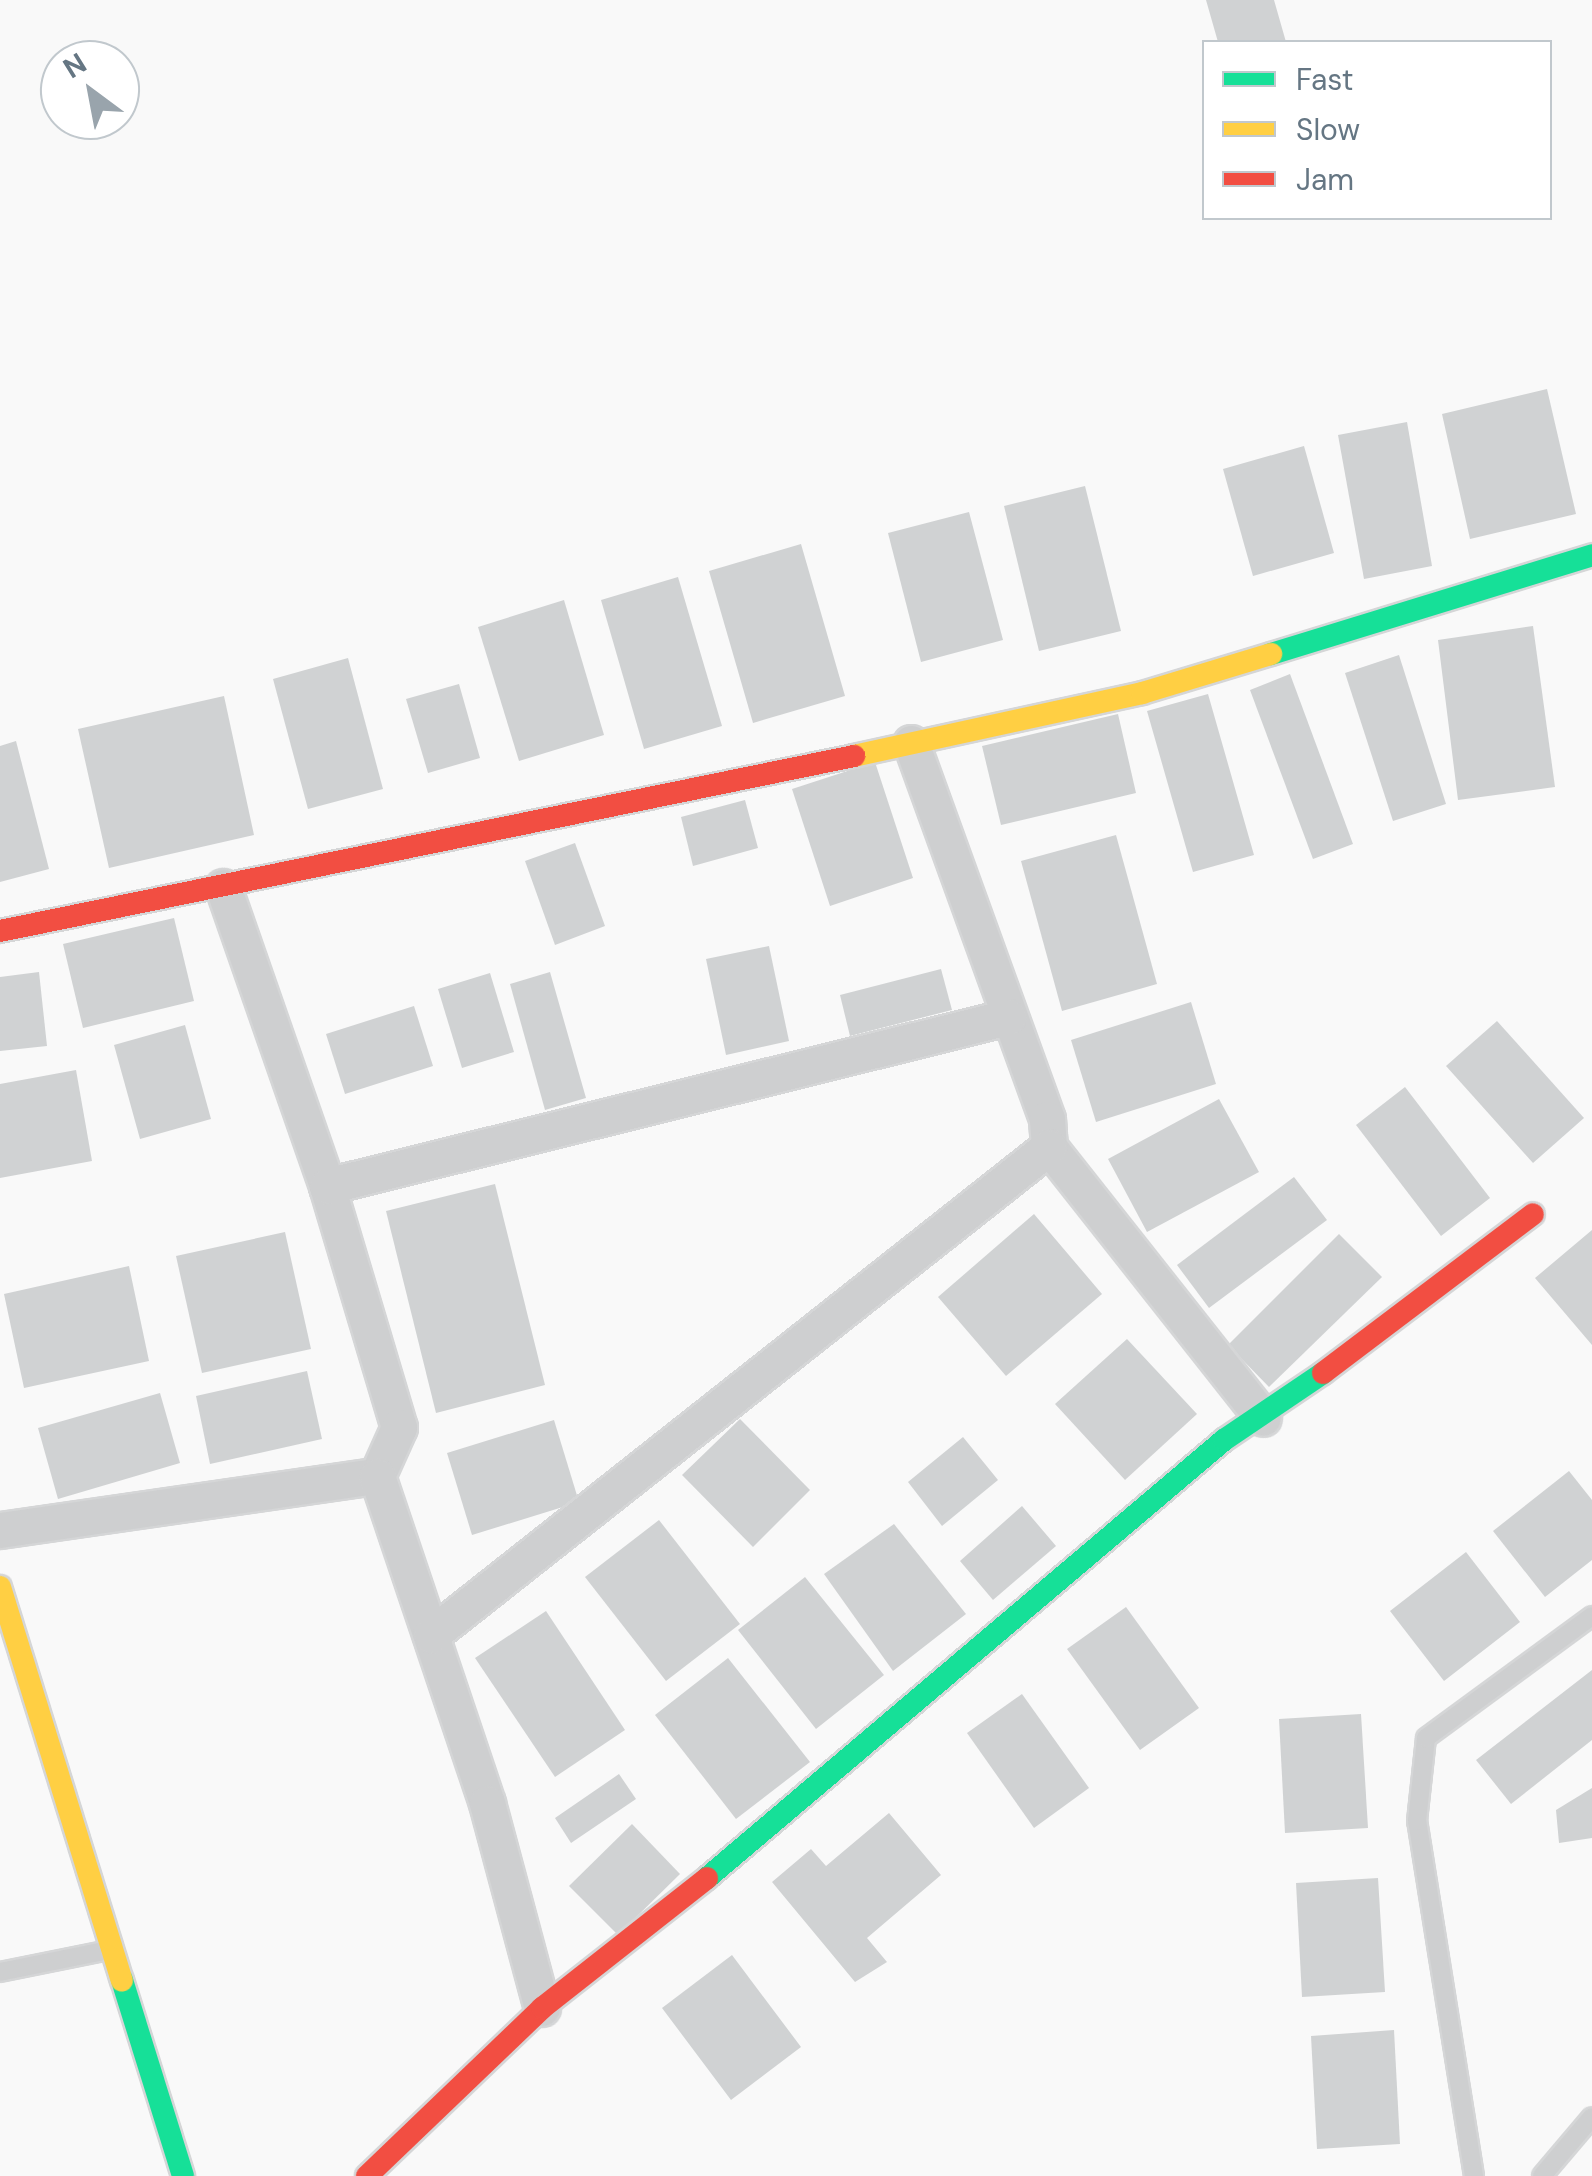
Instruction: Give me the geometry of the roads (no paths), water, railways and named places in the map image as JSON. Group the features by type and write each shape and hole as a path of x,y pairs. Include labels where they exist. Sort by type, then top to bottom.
{"street":[{"path":"0,931 1142,693 1592,555"},
{"path":"911,743 1048,1119 1048,1147 1263,1418"},
{"path":"222,887 327,1186 399,1426 378,1476 487,1803 542,2008"},
{"path":"327,1186 1008,1017"},
{"path":"430,1634 1048,1147"},
{"path":"367,2176 542,2008 702,1882 1224,1440 1263,1418 1533,1214"},
{"path":"0,1530 378,1476"},
{"path":"0,1587 183,2176"}],"lane":[{"path":"1474,2176 1416,1821 1426,1738 1592,1616"},
{"path":"0,1972 110,1950"},
{"path":"1542,2176 1592,2117"}]}
